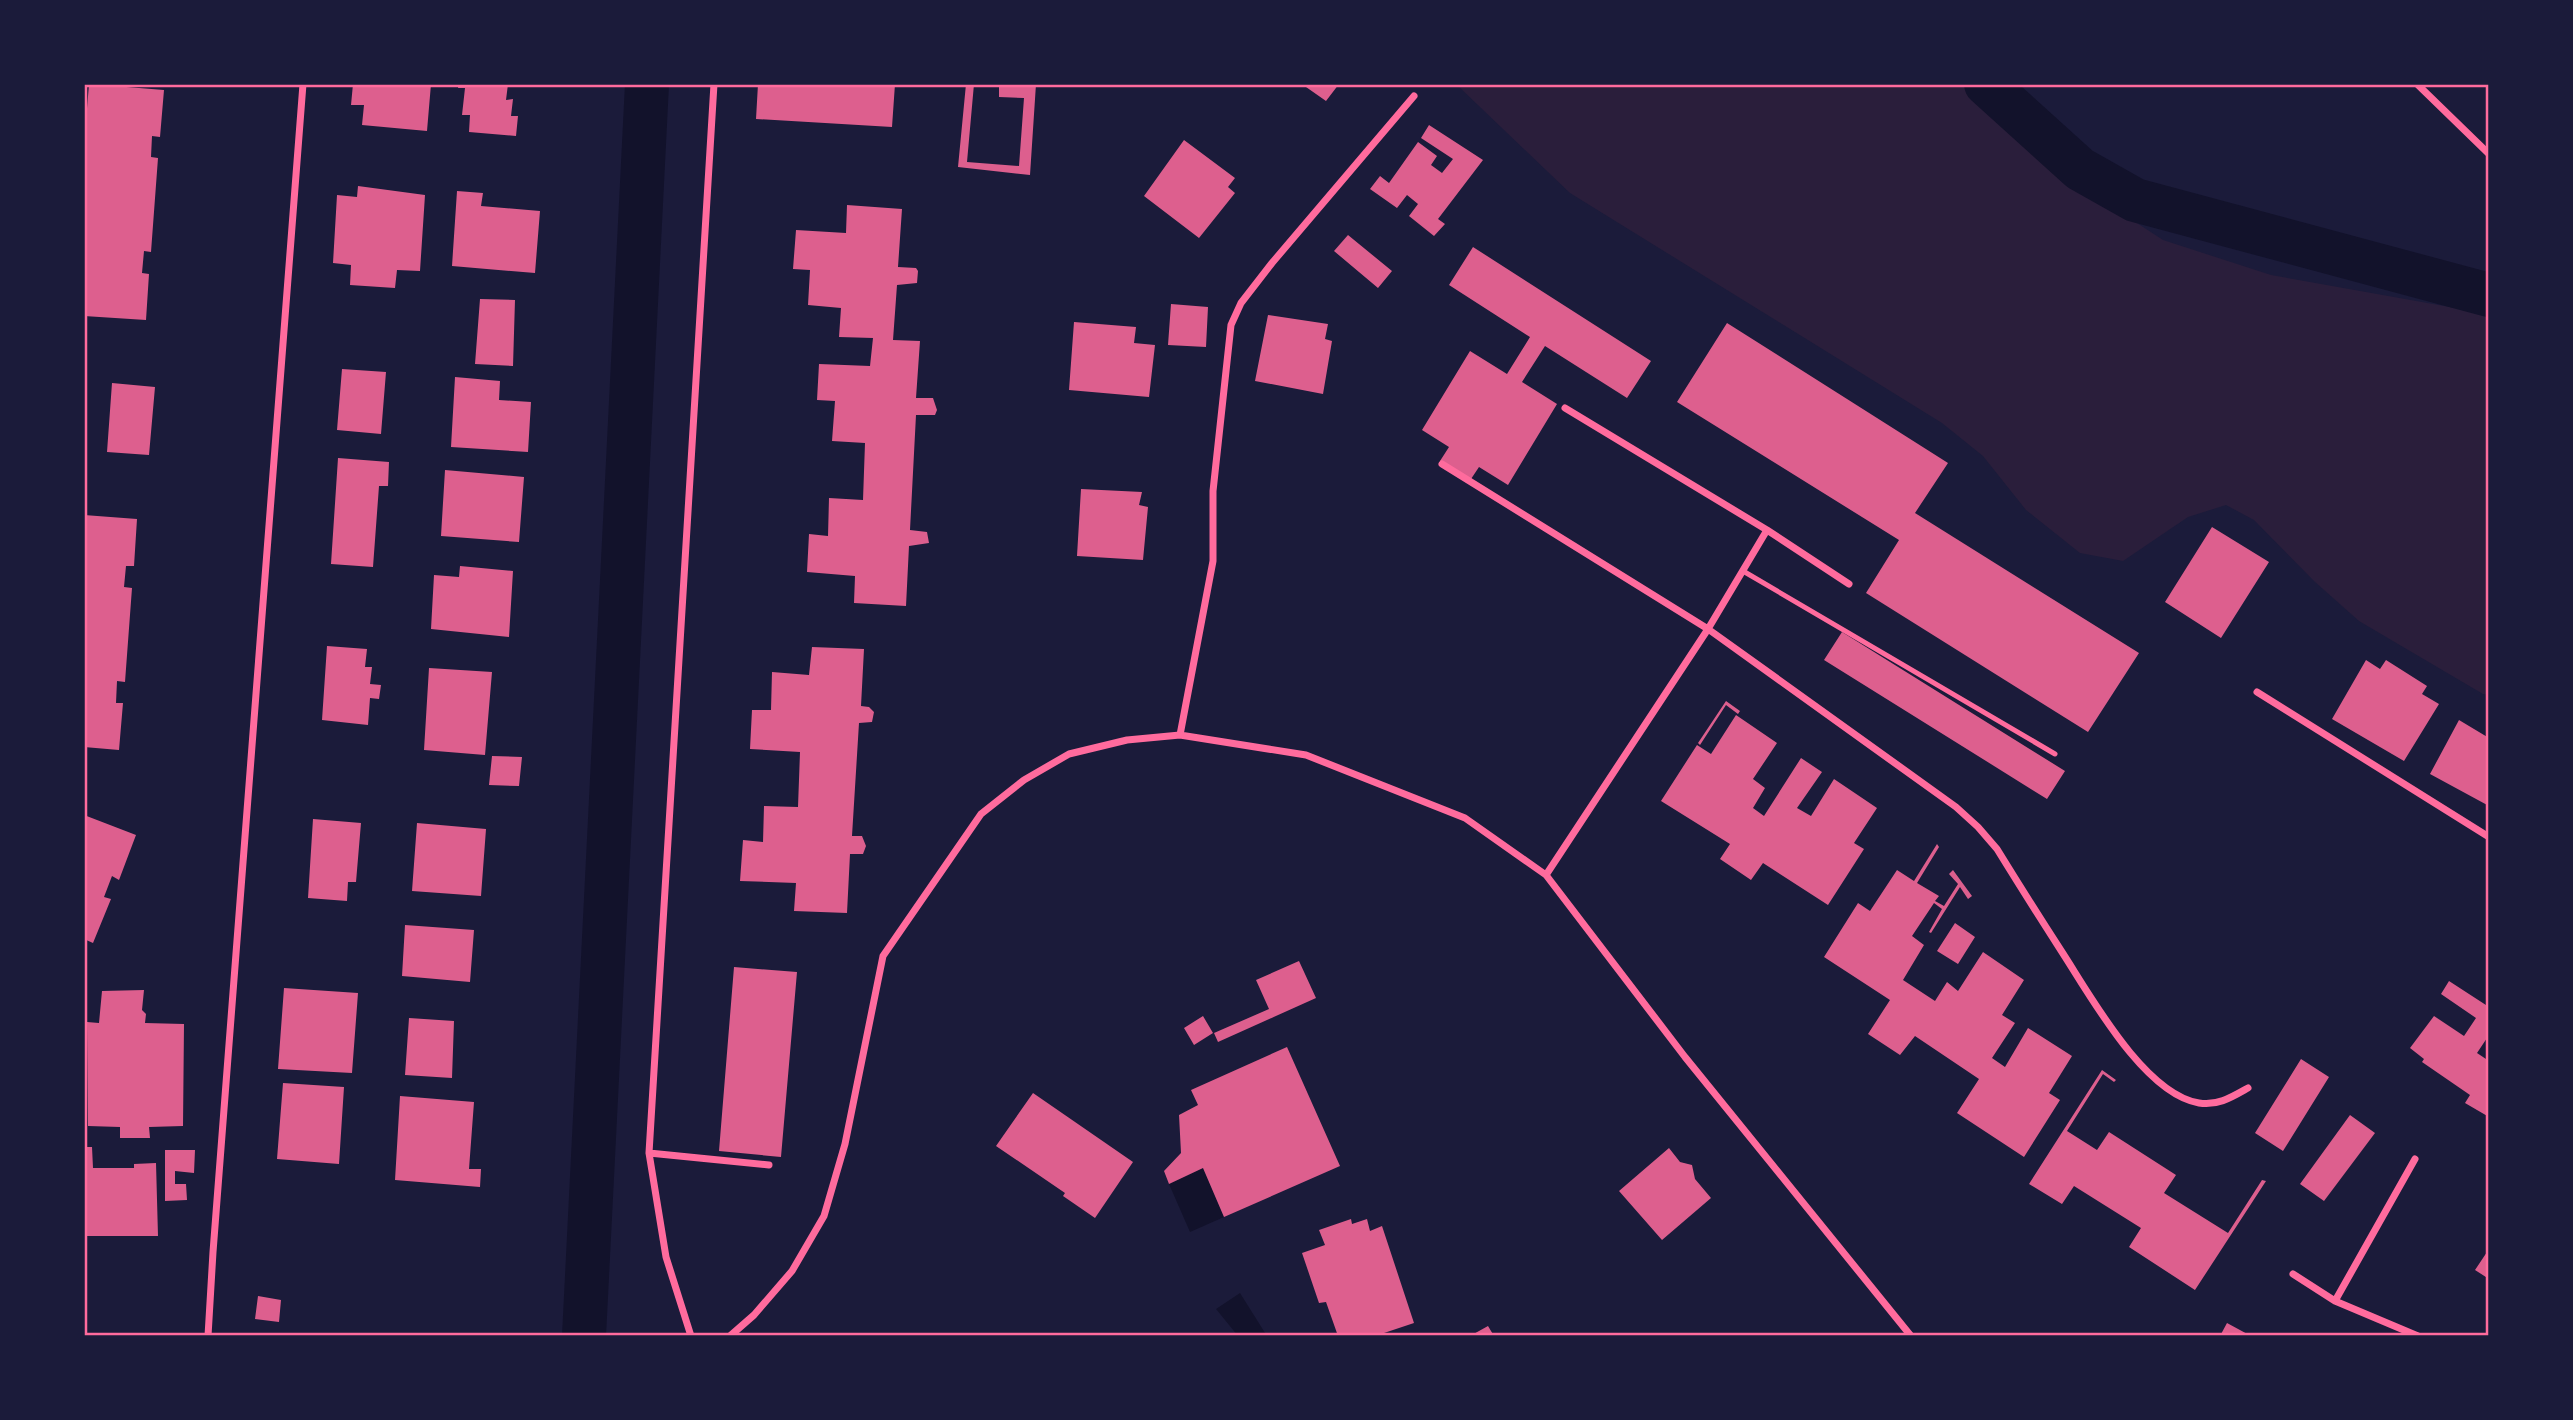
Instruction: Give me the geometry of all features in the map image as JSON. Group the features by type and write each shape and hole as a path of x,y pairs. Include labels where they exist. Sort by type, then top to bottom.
{"street":[{"path":"208,1336 303,84"},
{"path":"691,1336 666,1257 649,1153 714,84"},
{"path":"2417,84 2489,154"},
{"path":"1180,735 1213,561 1213,491 1231,325 1241,303 1272,263 1414,96"},
{"path":"1565,408 1767,530 1849,584"},
{"path":"1441,464 1708,629 1956,807 1997,849 2115,1036 2145,1069 2170,1090 2197,1103 2220,1103 2248,1088"},
{"path":"1546,874 1708,629 1767,530"},
{"path":"2257,692 2489,837"},
{"path":"730,1336 754,1315 792,1271 824,1216 845,1144 883,956 981,814 1024,780 1069,754 1127,740 1180,735 1306,755 1465,818 1546,874 1685,1057 1911,1336"},
{"path":"649,1153 769,1165"},
{"path":"2335,1301 2415,1159"},
{"path":"2293,1274 2335,1301 2418,1336"}],"lane":[{"path":"1743,571 2055,754"}],"shaded area":[{"path":"1456,84 1975,84 2100,199 2163,240 2271,275 2489,314 2489,695 2359,621 2314,581 2254,520 2226,505 2188,517 2123,561 2080,553 2026,510 1983,456 1942,423 1570,193"},
{"path":"1203,1168 1224,1217 1190,1232 1169,1184"},
{"path":"1240,1293 1267,1336 1238,1336 1216,1309"}],"building":[{"path":"89,84 164,90 160,137 152,136 151,157 158,158 151,252 144,251 142,273 149,274 146,320 84,316 84,145"},
{"path":"353,84 431,84 427,131 362,125 364,105 351,105"},
{"path":"459,84 508,84 506,100 513,99 511,116 518,116 516,136 469,132 470,115 462,115 465,88 458,88"},
{"path":"758,84 895,84 892,127 756,119"},
{"path":"966,84 974,84 967,162 1019,166 1024,98 999,97 999,84 1036,84 1030,175 958,167"},
{"path":"1308,84 1339,84 1326,101 1306,87"},
{"path":"1429,125 1483,160 1438,219 1445,224 1434,236 1409,216 1418,204 1407,195 1397,208 1370,189 1380,176 1389,183 1418,142 1437,156 1431,165 1442,173 1453,159 1421,138"},
{"path":"1184,140 1235,178 1228,187 1235,193 1199,238 1144,196"},
{"path":"358,186 425,195 420,271 397,270 395,288 350,285 351,265 333,263 337,195 357,197"},
{"path":"457,191 483,193 481,206 540,211 535,273 452,266"},
{"path":"847,205 902,209 898,267 916,268 918,271 917,283 897,285 893,340 920,341 916,398 933,398 937,410 935,415 916,415 910,530 927,532 929,543 909,546 906,606 854,603 855,576 807,572 809,534 828,536 829,498 863,500 865,443 832,441 835,401 817,400 819,364 870,366 873,338 839,337 841,308 808,305 810,270 793,269 796,230 846,233"},
{"path":"1348,235 1392,271 1378,288 1334,251"},
{"path":"1473,247 1651,361 1627,398 1545,346 1522,382 1557,404 1508,485 1479,467 1471,479 1440,461 1449,447 1422,430 1470,351 1507,374 1530,337 1449,285"},
{"path":"480,299 515,300 513,366 475,364"},
{"path":"1171,304 1208,307 1206,347 1168,345"},
{"path":"1268,315 1328,324 1325,339 1332,341 1323,394 1255,381"},
{"path":"1074,322 1136,327 1134,343 1155,345 1149,397 1069,390"},
{"path":"1727,323 1948,463 1915,513 2139,653 2088,732 1866,593 1899,540 1677,402"},
{"path":"342,369 386,372 381,434 337,430"},
{"path":"455,377 500,381 499,400 531,402 528,452 451,447"},
{"path":"112,383 155,387 149,455 107,452"},
{"path":"338,458 389,462 388,486 379,486 373,567 331,564"},
{"path":"445,470 524,477 519,542 441,536"},
{"path":"1081,489 1142,492 1139,505 1148,507 1143,560 1077,556"},
{"path":"84,515 137,519 134,566 126,566 124,587 132,588 125,682 117,681 116,703 123,703 119,750 84,747"},
{"path":"2212,527 2269,562 2221,638 2165,602"},
{"path":"460,566 513,571 509,637 431,629 434,575 459,577"},
{"path":"1842,632 2065,771 2047,799 1824,660"},
{"path":"327,646 367,649 365,667 372,667 370,684 381,685 379,699 370,698 368,725 322,720"},
{"path":"812,647 864,649 861,706 869,707 874,712 872,722 859,723 852,836 862,836 866,846 863,854 850,854 847,913 794,911 796,883 740,881 743,840 763,842 764,806 798,807 800,752 750,749 752,710 771,710 772,672 809,675"},
{"path":"2366,660 2380,669 2386,660 2427,686 2422,694 2439,704 2404,761 2332,719"},
{"path":"429,668 492,672 485,755 424,750"},
{"path":"1726,701 1740,711 1738,714 1726,705 1700,745 1698,743"},
{"path":"1736,715 1777,743 1753,779 1765,788 1753,808 1764,816 1801,758 1822,772 1797,808 1811,816 1834,779 1877,808 1854,843 1864,849 1828,905 1763,863 1751,880 1720,859 1730,844 1661,801 1697,745 1711,754"},
{"path":"2459,720 2489,738 2489,806 2430,774"},
{"path":"492,756 522,757 519,786 489,785"},
{"path":"84,815 136,835 119,880 112,876 104,897 111,899 93,943 84,939"},
{"path":"313,819 361,823 356,882 348,882 347,901 308,898"},
{"path":"417,823 486,829 481,896 412,891"},
{"path":"1937,844 1939,847 1917,883 1939,896 1935,901 1944,906 1958,884 1949,874 1953,870 1972,896 1968,899 1960,887 1931,933 1929,932 1942,909 1934,903 1912,936 1924,945 1903,980 1935,1001 1947,982 1958,991 1983,952 2024,980 2002,1015 2015,1023 1992,1058 2005,1067 2028,1028 2072,1056 2049,1093 2060,1100 2024,1157 1957,1113 1979,1079 1915,1036 1900,1055 1868,1034 1890,1000 1824,957 1858,903 1870,911 1897,870 1914,881"},
{"path":"1955,923 1975,937 1958,964 1937,951"},
{"path":"405,925 474,930 470,982 402,976"},
{"path":"1299,961 1316,998 1218,1042 1214,1033 1269,1009 1256,980"},
{"path":"734,967 797,972 781,1157 719,1151"},
{"path":"2449,981 2489,1007 2489,1035 2477,1053 2489,1061 2489,1117 2465,1103 2470,1095 2422,1062 2424,1059 2410,1048 2434,1016 2464,1036 2476,1018 2441,994"},
{"path":"284,988 358,993 352,1073 278,1069"},
{"path":"144,990 142,1010 146,1014 145,1023 184,1024 183,1126 149,1127 150,1138 120,1138 120,1127 88,1126 87,1022 99,1023 102,991"},
{"path":"1203,1016 1213,1033 1194,1045 1184,1028"},
{"path":"409,1018 454,1021 452,1078 405,1075"},
{"path":"1287,1047 1340,1166 1224,1217 1203,1168 1169,1184 1164,1171 1181,1153 1179,1115 1198,1105 1191,1090"},
{"path":"2301,1059 2329,1077 2283,1151 2255,1133"},
{"path":"2102,1070 2116,1080 2114,1082 2103,1074 2067,1131 2097,1150 2109,1132 2176,1175 2164,1193 2228,1233 2262,1180 2266,1181 2195,1290 2129,1247 2141,1228 2074,1186 2062,1204 2029,1184"},
{"path":"283,1083 344,1087 339,1164 277,1159"},
{"path":"1033,1093 1133,1162 1095,1218 1063,1196 1065,1193 996,1146"},
{"path":"400,1096 474,1102 469,1169 481,1169 480,1187 395,1180"},
{"path":"2350,1115 2375,1133 2324,1201 2300,1184"},
{"path":"84,1147 92,1147 93,1168 134,1168 134,1164 156,1163 158,1236 84,1236"},
{"path":"1669,1148 1680,1162 1692,1165 1695,1179 1711,1198 1662,1240 1619,1191"},
{"path":"165,1150 195,1150 194,1173 175,1171 175,1184 186,1184 187,1200 165,1201"},
{"path":"1351,1219 1352,1224 1367,1219 1370,1231 1382,1226 1414,1323 1375,1336 1338,1336 1326,1302 1319,1303 1302,1253 1325,1245 1319,1230"},
{"path":"2489,1249 2489,1279 2475,1270"},
{"path":"258,1296 281,1300 279,1322 255,1319"},
{"path":"2227,1323 2251,1336 2220,1336"},
{"path":"1488,1326 1494,1336 1470,1336"}],"waterway":[{"path":"584,1336 647,84"},
{"path":"1986,84 2080,169 2135,200 2489,295"}]}
